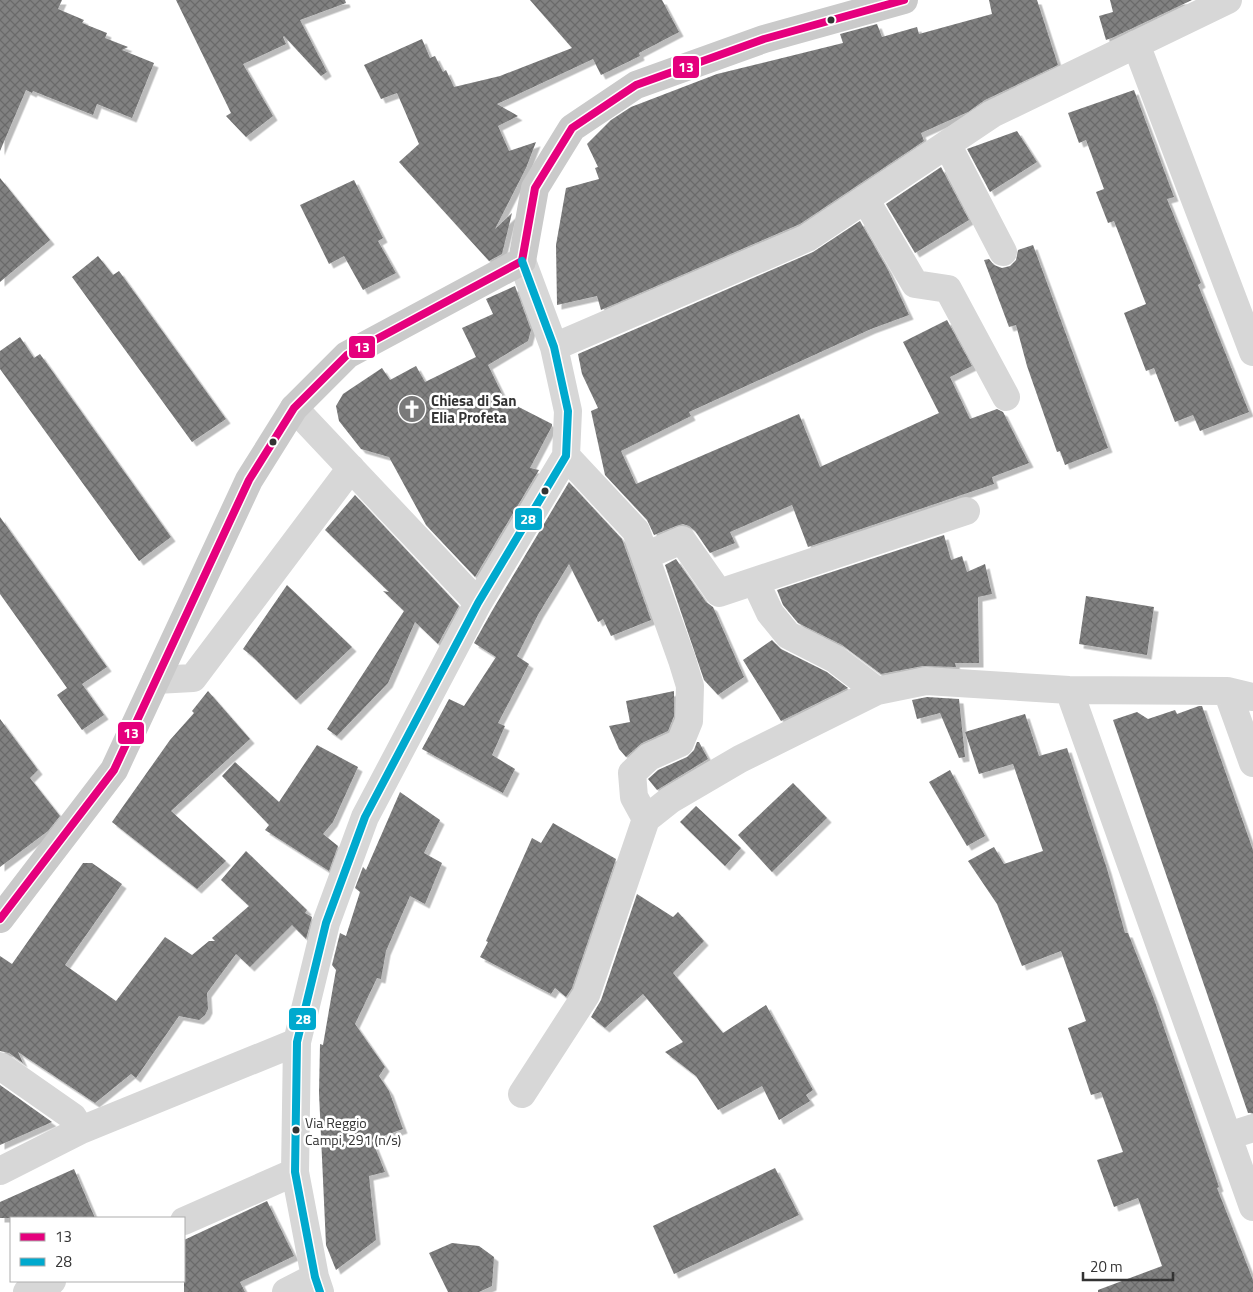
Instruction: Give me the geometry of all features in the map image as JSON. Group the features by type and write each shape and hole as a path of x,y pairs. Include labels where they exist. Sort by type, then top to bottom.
{"main road":[{"path":"0,920 114,770 249,480 294,408 347,354 522,261 535,188 572,128 636,85 764,40 891,2"}],"street":[{"path":"554,347 807,238 992,114 1228,0"},
{"path":"1136,44 1253,352"},
{"path":"947,144 1003,252"},
{"path":"865,199 916,284 948,289 1006,397"},
{"path":"286,1292 317,1285 295,1172 297,1042 326,923 365,817 478,602 566,456 568,411 554,347 522,261"},
{"path":"294,408 478,602"},
{"path":"566,456 636,531 690,686 689,721 680,743 649,757 632,772 634,796 646,819"},
{"path":"156,680 193,678 350,468"},
{"path":"644,556 682,540 719,593 966,511"},
{"path":"755,581 770,613 788,636 835,659 877,691"},
{"path":"522,1094 586,995 646,819 670,800 740,759 877,691 926,681 1069,690 1226,691 1253,697"},
{"path":"1069,690 1240,1132 1253,1207"},
{"path":"1226,691 1253,763"},
{"path":"0,1171 81,1130 297,1042"},
{"path":"0,1066 74,1117 81,1130"},
{"path":"185,1222 295,1172"},
{"path":"27,1292 50,1282"}],"building":[{"path":"0,0 62,0 58,9 84,20 82,23 107,33 105,38 128,47 122,50 154,63 132,118 97,104 93,115 33,91 32,93 26,90 0,151"},
{"path":"176,0 345,0 346,3 300,20 327,72 321,76 284,36 286,44 243,64 273,116 246,137 226,116 231,113"},
{"path":"530,0 662,0 679,32 639,53 640,56 601,75 593,59 497,104 518,116 498,126 509,151 536,142 526,168 495,229 512,213 502,254 489,261 399,162 419,144 397,93 381,99 364,65 422,39 430,58 435,56 443,72 446,70 454,87 500,76 572,48"},
{"path":"989,0 1037,0 1058,65 985,100 968,112 921,133 924,141 800,224 601,310 597,296 557,305 556,245 566,188 599,179 595,168 598,167 587,144 611,120 631,107 717,74 843,43 840,34 877,24 882,37 917,27 919,34 992,14"},
{"path":"1110,0 1192,0 1106,40 1099,16 1113,12"},
{"path":"1134,90 1174,197 1167,199 1201,283 1198,285 1249,412 1200,431 1193,415 1175,422 1154,368 1146,371 1124,313 1146,304 1114,221 1108,223 1096,192 1104,189 1086,140 1079,143 1068,113"},
{"path":"1017,131 1037,162 990,192 967,149"},
{"path":"941,167 969,220 915,253 886,204"},
{"path":"0,178 50,240 0,282"},
{"path":"354,180 383,238 378,241 396,273 363,290 344,256 329,264 300,205"},
{"path":"860,221 888,270 909,315 871,329 689,412 691,416 621,451 636,484 799,414 820,467 939,413 903,342 947,320 972,366 950,377 970,419 997,409 1003,412 1029,463 992,477 994,484 808,547 792,505 730,532 735,543 710,553 695,531 683,524 654,535 647,520 605,475 591,411 598,408 582,374 578,354 813,252"},
{"path":"1033,245 1108,448 1065,465 1060,451 1057,452 1027,366 1016,325 1009,327 984,260 989,259 994,265 1002,268 1010,266 1016,260 1018,250"},
{"path":"98,256 113,275 119,271 226,419 192,442 72,277"},
{"path":"515,286 531,330 528,341 488,365 505,400 552,424 552,426 530,468 539,470 475,577 426,525 389,457 361,449 339,421 336,406 343,394 382,368 390,380 416,366 425,382 476,357 462,328 493,314 486,299"},
{"path":"20,337 34,358 40,354 171,537 139,561 0,369 0,351"},
{"path":"569,482 622,539 651,620 611,636 603,619 598,622 569,564 539,613 517,656 529,664 498,723 505,726 492,755 515,769 503,793 422,749 449,699 464,706 496,657 474,643"},
{"path":"355,495 459,606 438,644 415,622 388,683 337,736 327,729 404,611 383,591 389,592 325,530"},
{"path":"0,517 107,667 82,684 104,715 82,730 57,695 67,688 0,594"},
{"path":"944,535 951,560 962,556 967,572 985,564 992,594 978,597 979,663 955,663 956,667 923,666 881,674 842,645 798,623 783,605 777,590"},
{"path":"676,559 706,602 713,607 744,677 718,695 704,680 665,565"},
{"path":"287,585 352,647 296,700 243,649"},
{"path":"1086,596 1154,607 1147,655 1079,644"},
{"path":"772,640 781,649 827,672 848,688 781,721 743,660"},
{"path":"208,691 250,739 171,811 226,861 197,889 112,822 170,740 194,713 192,711"},
{"path":"674,691 674,716 668,731 642,743 626,757 619,749 609,726 630,722 626,701"},
{"path":"927,697 959,699 965,757 959,758 940,713 917,719 912,700"},
{"path":"1202,706 1253,850 1253,1113 1248,1113 1113,720 1137,712 1148,719 1175,710 1177,714"},
{"path":"1025,714 1039,756 1067,748 1107,869 1125,933 1128,933 1154,999 1219,1187 1217,1188 1253,1280 1253,1292 1098,1292 1098,1290 1162,1266 1138,1198 1114,1207 1097,1160 1123,1152 1101,1092 1091,1095 1068,1028 1086,1021 1061,951 1022,966 997,904 968,861 994,847 1004,864 1043,851 1013,764 979,774 965,732"},
{"path":"0,719 38,770 30,778 60,816 48,831 0,867"},
{"path":"697,742 699,742 708,759 657,790 648,779 658,770 687,757 694,750"},
{"path":"317,745 358,767 333,822 323,834 338,846 329,871 265,830 269,825 222,776 235,762 279,802"},
{"path":"950,770 985,836 967,846 929,782"},
{"path":"793,783 827,818 772,872 738,835"},
{"path":"400,792 440,820 424,853 442,863 425,904 410,896 386,951 381,979 377,978 355,1024 385,1067 379,1076 389,1091 403,1129 372,1140 385,1172 369,1176 376,1240 336,1270 326,1245 319,1093 320,1044 323,1045 336,970 332,965 340,933 346,936 360,892 355,888 363,867 366,870"},
{"path":"696,806 741,848 725,866 680,822"},
{"path":"553,823 616,859 572,988 566,997 555,988 551,994 480,957 532,838 541,843"},
{"path":"246,851 307,910 305,913 312,917 306,939 292,925 250,967 236,954 207,993 208,1009 205,1015 199,1020 179,1016 136,1078 131,1074 95,1103 18,1052 23,1063 9,1053 0,1051 0,956 12,964 83,863 92,863 122,884 65,965 116,1001 165,937 192,955 209,941 215,941 212,938 249,906 221,880"},
{"path":"637,894 673,917 678,912 704,941 673,973 723,1033 766,1005 813,1090 806,1095 810,1101 779,1120 762,1086 718,1110 696,1076 665,1052 683,1042 643,994 605,1028 591,1017 601,1000"},
{"path":"0,1085 52,1122 0,1145"},
{"path":"775,1168 799,1215 674,1274 653,1226"},
{"path":"74,1169 95,1217 0,1218 0,1202"},
{"path":"267,1201 294,1256 240,1282 245,1292 184,1292 185,1240"},
{"path":"452,1243 479,1246 494,1257 492,1286 479,1292 448,1292 429,1253"}],"transit line":[{"name":"13","path":"0,919 114,770 249,480 294,408 347,355 522,261 535,188 572,128 636,85 764,39 904,0"},
{"name":"28","path":"320,1292 315,1277 295,1172 297,1042 326,923 365,817 478,603 566,456 568,411 554,347 522,261"}],"place":[{"name":"Chiesa di San Elia Profeta","path":"412,409"},
{"name":"Via Reggio Campi, 291 (n/s)","path":"296,1130"}]}
